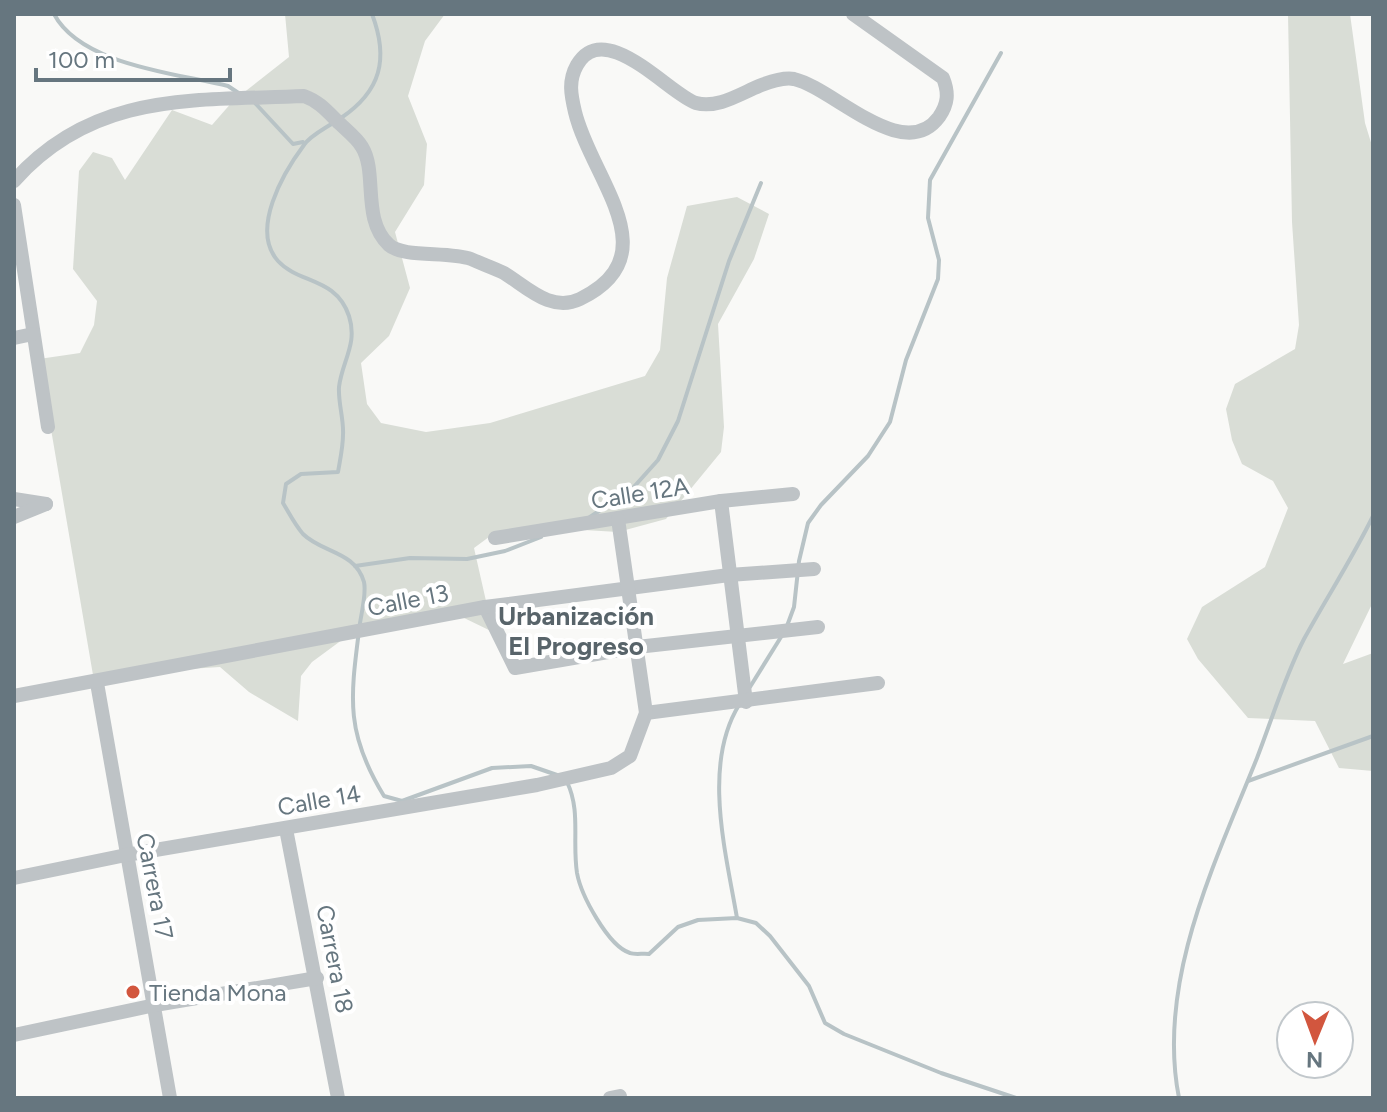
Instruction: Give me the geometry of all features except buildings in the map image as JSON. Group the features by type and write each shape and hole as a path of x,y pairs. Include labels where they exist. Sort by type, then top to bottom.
{"street":[{"path":"14,181 31,161 83,124 167,102 304,96 316,100 363,147 373,216 389,245 399,251 441,252 467,258 503,273 528,291 554,303 576,301 604,286 619,269 623,249 622,221 605,190 577,120 570,92 579,61 595,52 620,55 660,75 694,103 715,104 767,83 790,78 811,85 871,122 891,130 917,132 934,124 945,109 948,91 943,78 853,14"},
{"path":"14,205 48,427"},
{"path":"14,338 33,334"},
{"name":"Calle 12A","path":"495,538 721,501 793,494"},
{"path":"14,499 46,504 14,517"},
{"path":"721,501 746,702"},
{"path":"618,519 646,713 878,683"},
{"name":"Calle 13","path":"14,696 97,683 485,607 629,591 729,575 814,569"},
{"path":"485,607 515,668 637,647 818,627"},
{"name":"Carrera 17","path":"97,683 170,1098"},
{"name":"Calle 14","path":"14,878 126,855 537,785 611,768 630,756 646,713"},
{"name":"Carrera 18","path":"286,829 338,1098"},
{"path":"14,1035 155,1005 317,978"}],"shaded area":[{"path":"285,14 445,14 425,41 408,96 427,144 424,185 395,232 410,288 389,336 361,363 367,404 381,423 426,432 490,423 645,376 660,350 667,278 687,206 737,197 769,214 754,259 718,324 724,427 721,452 666,519 618,532 550,528 493,534 474,548 493,632 460,616 346,637 312,662 301,676 298,721 249,692 220,667 93,675 39,359 80,353 94,325 97,301 73,269 79,171 93,152 112,158 125,180 172,110 212,125 233,101 289,57"},
{"path":"1288,14 1350,14 1365,123 1373,149 1373,602 1343,664 1373,653 1373,771 1339,768 1315,721 1248,718 1198,659 1187,639 1202,607 1265,567 1288,508 1273,481 1242,464 1232,440 1226,409 1235,384 1295,349 1299,325 1292,222"}],"waterway":[{"path":"54,14 67,31 107,56 157,71 228,86 240,94"},
{"path":"341,118 365,97 378,73 380,45 372,14"},
{"path":"787,626 794,607 799,561 808,523 868,456 890,422 906,360 938,279 939,260 928,218 930,180 1001,53"},
{"path":"255,103 293,144 303,142"},
{"path":"333,123 307,142 287,171 273,202 267,234 270,248 278,261 335,294 343,303 351,326 351,344 339,387 343,429 338,472 301,474 286,484 283,503 303,534 346,558 360,572 364,582 353,697 357,735 363,754 384,796 402,801 492,768 531,766 557,775"},
{"path":"590,517 632,489 658,460 678,421 729,261 761,183"},
{"path":"1179,1098 1174,1054 1176,1011 1182,967 1208,881 1297,653 1373,516"},
{"path":"355,566 410,558 467,559 505,551 541,537"},
{"path":"750,687 781,637"},
{"path":"737,918 723,838 719,782 728,729 739,705"},
{"path":"1248,781 1373,736"},
{"path":"567,782 574,804 577,873 597,919 622,948 632,954 649,954 678,927 698,920 737,918 756,923 809,986 825,1023 844,1034 941,1073 1016,1098"}],"place":[{"name":"Tienda Mona","path":"133,992"}],"district":[{"name":"Urbanización El Progreso","path":"576,631"}]}
